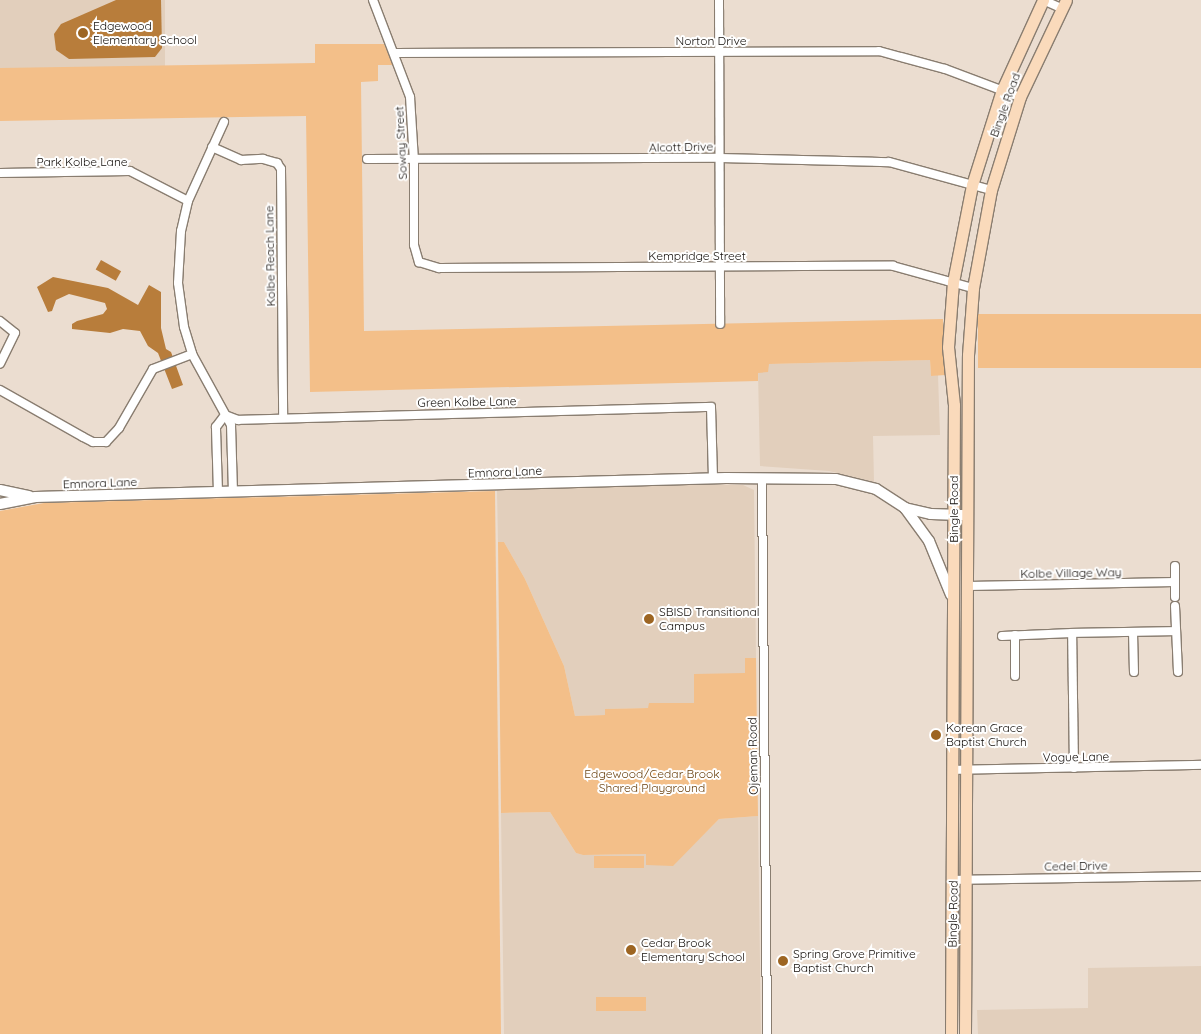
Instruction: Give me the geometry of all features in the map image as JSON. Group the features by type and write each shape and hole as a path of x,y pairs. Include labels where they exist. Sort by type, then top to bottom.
{"main road":[{"name":"Bingle Road","path":"951,1034 954,405 948,347 953,282 972,185 1002,90 1043,0"},
{"name":"Bingle Road","path":"965,1034 968,404 973,288 991,190 1020,97 1063,4"},
{"path":"954,405 968,404"},
{"path":"954,658 967,658"},
{"path":"951,979 966,979"}],"street":[{"name":"Soway Street","path":"373,0 395,53 410,97 414,160 414,245 419,262"},
{"path":"719,0 720,324"},
{"path":"1043,0 1063,4"},
{"name":"Norton Drive","path":"395,53 880,51 945,69 1020,97"},
{"path":"224,122 188,201 180,237 178,283 184,327 192,354 231,425 233,492"},
{"name":"Kolbe Reach Lane","path":"212,147 241,160 263,159 277,163 281,169 283,418"},
{"name":"Alcott Drive","path":"367,159 720,158 889,162 991,190"},
{"name":"Park Kolbe Lane","path":"0,173 130,171 188,201"},
{"name":"Kempridge Street","path":"419,262 439,268 893,266 973,288"},
{"path":"0,321 15,333 0,364"},
{"path":"0,390 93,442 111,439 157,367 192,354"},
{"name":"Green Kolbe Lane","path":"225,415 238,420 711,407 713,478"},
{"path":"218,492 216,427 225,415"},
{"name":"Emnora Lane","path":"0,504 35,497 713,478 856,482 876,489 905,508 931,514 968,515"},
{"name":"Ojeman Road","path":"762,479 767,1034"},
{"name":"Emnora Lane","path":"0,490 35,497"},
{"path":"905,508 929,541 942,568 954,608"},
{"path":"1175,566 1175,597"},
{"name":"Kolbe Village Way","path":"968,586 1175,582"},
{"path":"1175,606 1178,672"},
{"path":"1002,636 1176,631"},
{"path":"1133,632 1134,672"},
{"path":"1072,633 1074,768"},
{"path":"1015,635 1015,676"},
{"name":"Vogue Lane","path":"952,770 1201,765"},
{"name":"Cedel Drive","path":"952,880 1201,876"}],"shaded area":[{"name":"Edgewood Elementary School","path":"0,0 165,0 165,68 0,68"},
{"path":"116,0 161,0 162,48 155,57 69,59 56,50 54,34 61,24"},
{"path":"101,260 121,271 116,281 96,270"},
{"path":"53,277 108,288 138,305 149,285 161,292 161,328 166,349 171,352 183,385 172,389 158,353 148,346 140,331 123,329 110,333 72,329 72,324 77,321 103,314 107,309 105,303 69,294 56,300 52,311 48,312 37,287"},
{"path":"930,360 931,376 938,375 940,435 873,436 874,482 829,471 760,466 758,372 768,372 768,364"},
{"name":"SBISD Transitional Campus","path":"687,484 743,485 754,490 756,658 745,658 745,673 694,703 649,704 649,708 606,709 606,715 575,716 564,666 525,579 504,542 498,542 497,490"},
{"name":"Cedar Brook Elementary School","path":"550,812 576,853 583,855 646,854 672,866 719,819 758,816 761,1034 504,1034 501,813"},
{"path":"1201,966 1201,1034 978,1034 977,1010 1088,1008 1088,968"}],"green space":[{"path":"315,44 384,44 393,65 378,65 378,81 361,82 364,331 943,319 945,375 931,376 930,360 769,364 768,372 758,373 758,381 310,392 306,116 0,121 0,68 315,63"},
{"path":"978,314 1201,314 1201,368 978,368"},
{"path":"495,491 501,1034 0,1034 0,511 44,503"},
{"name":"Edgewood/Cedar Brook Shared Playground","path":"498,542 504,542 525,579 564,666 575,716 605,715 605,709 648,708 649,703 694,703 694,674 745,673 745,658 756,658 758,816 719,819 673,866 646,865 646,854 583,855 576,853 550,812 501,813"},
{"path":"594,856 644,856 644,868 594,868"},
{"path":"596,997 646,997 646,1011 596,1011"}],"place":[{"name":"Edgewood Elementary School","path":"83,33"},
{"name":"SBISD Transitional Campus","path":"649,619"},
{"name":"Korean Grace Baptist Church","path":"936,735"},
{"name":"Cedar Brook Elementary School","path":"631,950"},
{"name":"Spring Grove Primitive Baptist Church","path":"783,961"}]}
